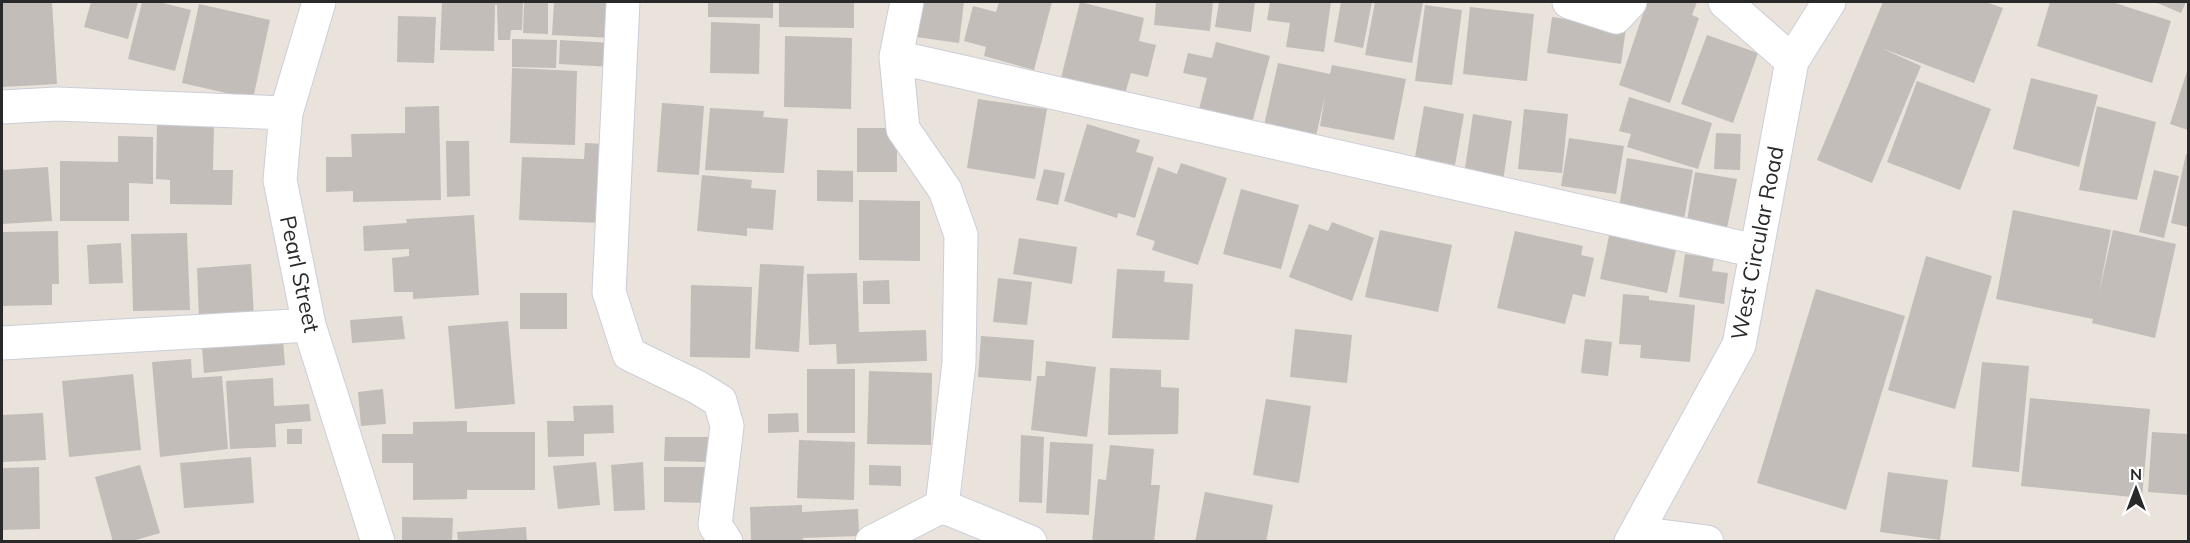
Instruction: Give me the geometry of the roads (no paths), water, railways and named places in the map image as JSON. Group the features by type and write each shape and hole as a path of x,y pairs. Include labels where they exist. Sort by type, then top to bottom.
{"street":[{"name":"Pearl Street","path":"320,2 286,113 280,180 309,325 378,542"},
{"path":"623,2 609,292 628,354 697,387 720,401 727,426 715,525 726,542"},
{"path":"907,2 896,57 903,129 945,190 961,235 959,363 942,506"},
{"path":"1569,2 1617,17 1630,2"},
{"path":"1725,2 1792,60"},
{"name":"West Circular Road","path":"1634,537 1739,345 1792,60 1829,2"},
{"path":"896,57 1756,251"},
{"path":"2,107 57,104 286,113"},
{"path":"2,343 309,325"},
{"path":"872,542 942,506 1030,542"},
{"path":"1634,537 1707,542"}]}
